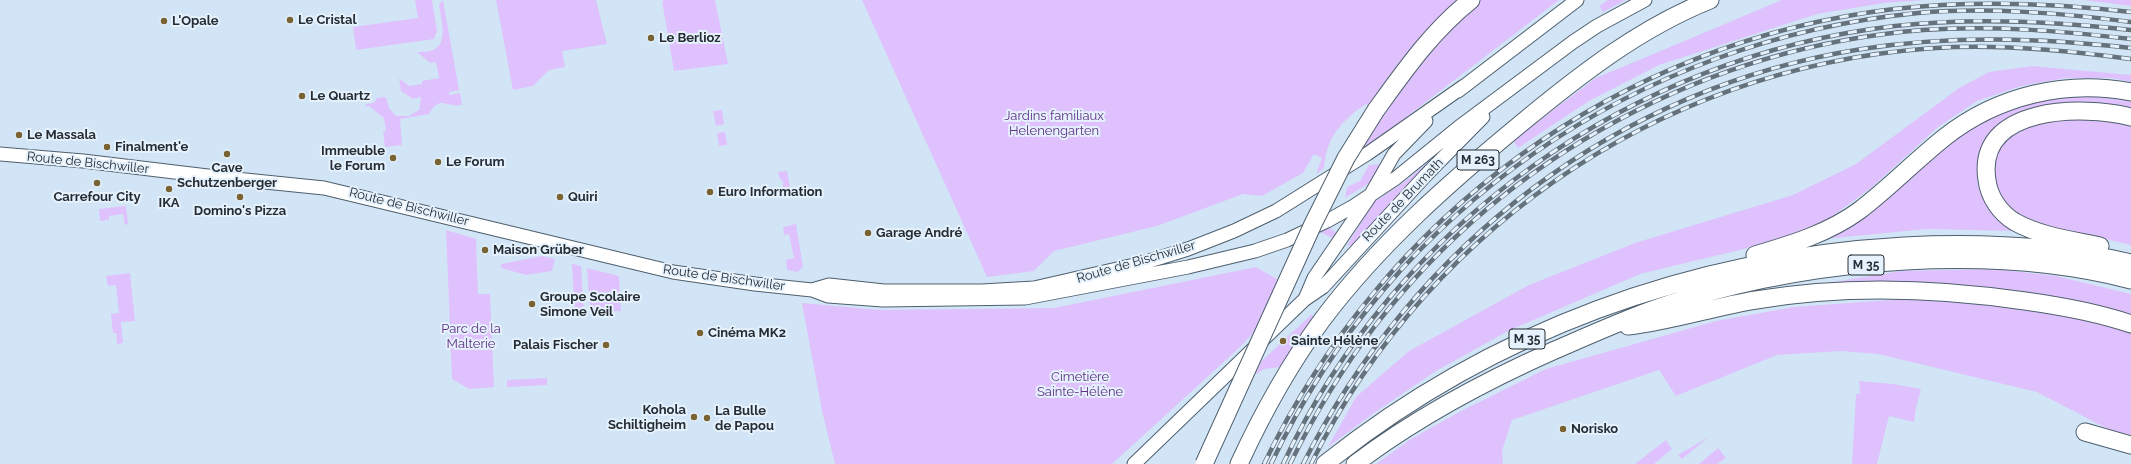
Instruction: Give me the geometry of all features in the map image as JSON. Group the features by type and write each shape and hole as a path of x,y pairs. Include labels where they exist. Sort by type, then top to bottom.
{"highway":[{"path":"1204,464 1281,291 1346,158 1388,93 1435,32 1471,0"},
{"path":"1388,93 1419,56 1439,36 1484,0"},
{"name":"M 263","path":"1239,464 1289,369 1323,319 1373,259 1404,227 1461,174 1570,83 1608,56 1668,20 1710,0"},
{"path":"1666,286 1705,269 1803,240 1834,227 1860,210 1962,125 1998,105 2032,94 2071,88 2100,88 2131,92"},
{"path":"2127,262 2106,248 2065,238 2015,222 2006,215 1991,197 1986,173 1989,152 1994,142 2008,128 2029,118 2056,111 2086,110 2131,117"},
{"name":"M 35","path":"1325,464 1353,441 1421,396 1516,344 1588,312 1638,294 1666,286 1786,258 1834,251 1887,247 1947,244 2008,244 2062,250 2127,262"},
{"name":"M 35","path":"1355,464 1436,409 1499,374 1653,309 1716,290 1760,280 1836,267 1950,260 2006,260 2061,266 2131,280"},
{"path":"1608,328 1657,323 1699,311 1756,300 1879,290 1938,290 1992,296 2091,312 2131,324"},
{"path":"2085,432 2131,445"}],"main road":[{"name":"Route de Brumath","path":"1304,300 1314,278 1370,196 1401,145 1464,86 1577,0"},
{"name":"Route de Brumath","path":"1370,196 1396,178 1459,127 1519,82 1597,26 1645,0"},
{"name":"Route de Brumath","path":"1134,464 1304,300 1322,287 1426,175 1519,82"},
{"name":"Route de Bischwiller","path":"812,290 829,285 884,291 982,291 1034,288 1143,263 1188,249 1234,231 1276,211 1367,154 1464,86"},
{"name":"Route de Bischwiller","path":"0,154 83,161 216,177 319,187 673,272 748,283 812,290 828,296 883,300 1025,298 1188,267 1255,251 1276,244 1327,221 1370,196"},
{"path":"1327,221 1339,227 1343,236"}],"green space":[{"path":"415,0 432,0 437,31 434,39 356,50 353,27 418,18"},
{"path":"443,0 459,90 449,92 449,95 460,93 462,105 440,103 433,108 429,114 400,119 402,145 385,147 383,131 386,131 384,118 369,106 366,107 366,104 374,103 377,98 386,97 389,108 396,116 409,116 419,110 421,97 413,99 401,91 399,78 409,86 422,84 422,81 439,78 436,62 430,63 417,52 435,49 440,44 443,31 439,5"},
{"path":"496,0 596,0 607,44 562,51 565,67 549,70 533,86 513,90"},
{"path":"715,0 728,64 674,71 662,1"},
{"name":"Jardins familiaux Helenengarten","path":"862,0 1559,0 1367,147 1363,142 1382,113 1366,104 1357,110 1337,131 1328,148 1324,168 1316,174 1322,158 1314,154 1303,173 1262,196 1243,194 1157,226 1054,251 1034,271 987,277"},
{"path":"1608,0 1626,0 1603,12 1599,6"},
{"path":"1782,0 1925,0 1884,3 1817,14 1659,65 1589,101 1518,148 1513,140 1596,78"},
{"path":"2084,0 2131,0 2131,6"},
{"path":"2032,66 2131,75 2131,82 2111,78 2066,78 2021,86 1977,101 1938,127 1871,188 1827,220 1785,239 1640,274 1508,331 1436,371 1374,413 1328,447 1356,397 1409,351 1529,285 1635,243 1793,195 1856,164 1959,88 1989,72"},
{"path":"2040,95 2131,96 2131,109 2098,103 2081,102 2044,105 2026,110 2009,118 1995,128 1984,142 1978,159 1978,182 1980,192 1990,208 2014,231 1927,229 1824,239 1947,139"},
{"path":"722,110 724,124 716,126 713,111"},
{"path":"2076,116 2131,123 2131,245 2039,224 2010,211 1996,193 1992,161 2007,135 2035,122"},
{"path":"725,132 727,145 719,146 717,133"},
{"path":"1437,155 1352,246 1347,245 1374,202 1403,183"},
{"path":"1383,164 1371,182 1345,198 1347,187 1360,181 1369,165"},
{"path":"787,171 791,193 783,194 783,181 780,179 778,172"},
{"path":"126,206 128,224 125,225 123,214 109,216 109,220 100,221 99,209"},
{"path":"796,224 803,267 798,272 787,270 786,260 794,258 789,234 784,235 783,227"},
{"path":"1329,228 1336,232 1336,240 1320,232"},
{"name":"Parc de la Malterie","path":"446,230 476,239 478,294 490,294 494,387 469,389 452,379"},
{"path":"542,256 555,259 552,271 526,275 501,268 501,264"},
{"path":"572,264 581,266 584,315 575,316"},
{"name":"Cimetière Sainte-Hélène","path":"1256,267 1277,279 1288,296 1238,349 1112,464 835,464 822,411 802,303 880,310 1054,308"},
{"path":"587,268 619,276 621,311 590,312"},
{"path":"1994,269 2056,276 2131,294 2131,318 2080,303 1779,291 1901,271"},
{"path":"130,273 135,321 121,322 123,343 117,344 116,333 113,333 111,314 119,313 116,285 108,286 106,276"},
{"path":"1917,298 1998,305 2052,312 2105,323 2131,331 2131,439 2127,439 2037,392 1878,354 1841,351 1777,355 1676,396 1659,370 1512,420 1502,451 1503,464 1376,464 1411,439 1461,411 1546,369 1716,321 1794,307"},
{"path":"1311,315 1316,317 1281,367 1264,369 1253,376 1252,370"},
{"path":"547,378 547,385 507,387 507,380"},
{"path":"1859,381 1893,384 1921,389 1914,422 1889,416 1877,464 1852,464 1856,394 1860,394"},
{"path":"1709,437 1682,459 1678,455"},
{"path":"1666,440 1672,449 1654,464 1635,464"},
{"path":"1718,448 1726,458 1717,464 1699,464"}],"railway":[{"path":"1264,464 1314,374 1374,292 1443,219 1520,155 1605,102 1696,59 1793,28 1894,9 1954,4 2013,4 2072,6 2131,12"},
{"path":"1271,464 1322,373 1384,290 1455,216 1534,153 1622,100 1715,59 1814,30 1918,13 1945,11 2024,12 2131,22"},
{"path":"1283,464 1331,378 1389,299 1457,228 1532,166 1615,114 1704,73 1798,44 1895,26 1925,23 2013,21 2072,24 2131,30"},
{"path":"1290,464 1319,410 1351,359 1375,326 1428,265 1486,210 1550,162 1618,120 1690,86 1765,59 1843,41 1923,30 1975,28 2053,31 2131,39"},
{"path":"1303,464 1349,385 1403,312 1464,246 1532,189 1607,139 1687,99 1772,69 1862,49 1963,40 2030,40 2131,48"},
{"path":"1311,464 1362,376 1424,297 1496,227 1575,167 1662,119 1755,82 1852,58 1954,47 1998,47 2087,53 2131,59"}],"place":[{"name":"Le Cristal","path":"290,20"},
{"name":"L'Opale","path":"164,21"},
{"name":"Le Berlioz","path":"651,38"},
{"name":"Le Quartz","path":"302,96"},
{"name":"Le Massala","path":"19,135"},
{"name":"Finalment'e","path":"107,147"},
{"name":"Cave Schutzenberger","path":"227,154"},
{"name":"Immeuble le Forum","path":"393,158"},
{"name":"Le Forum","path":"438,162"},
{"name":"Carrefour City","path":"97,183"},
{"name":"IKA","path":"169,189"},
{"name":"Euro Information","path":"710,192"},
{"name":"Domino's Pizza","path":"240,197"},
{"name":"Quiri","path":"560,197"},
{"name":"Garage André","path":"868,233"},
{"name":"Maison Grüber","path":"485,250"},
{"name":"Groupe Scolaire Simone Veil","path":"532,304"},
{"name":"Cinéma MK2","path":"700,333"},
{"name":"Sainte Hélène","path":"1283,341"},
{"name":"Palais Fischer","path":"606,345"},
{"name":"Kohola Schiltigheim","path":"694,417"},
{"name":"La Bulle de Papou","path":"707,418"},
{"name":"Norisko","path":"1563,429"}]}
